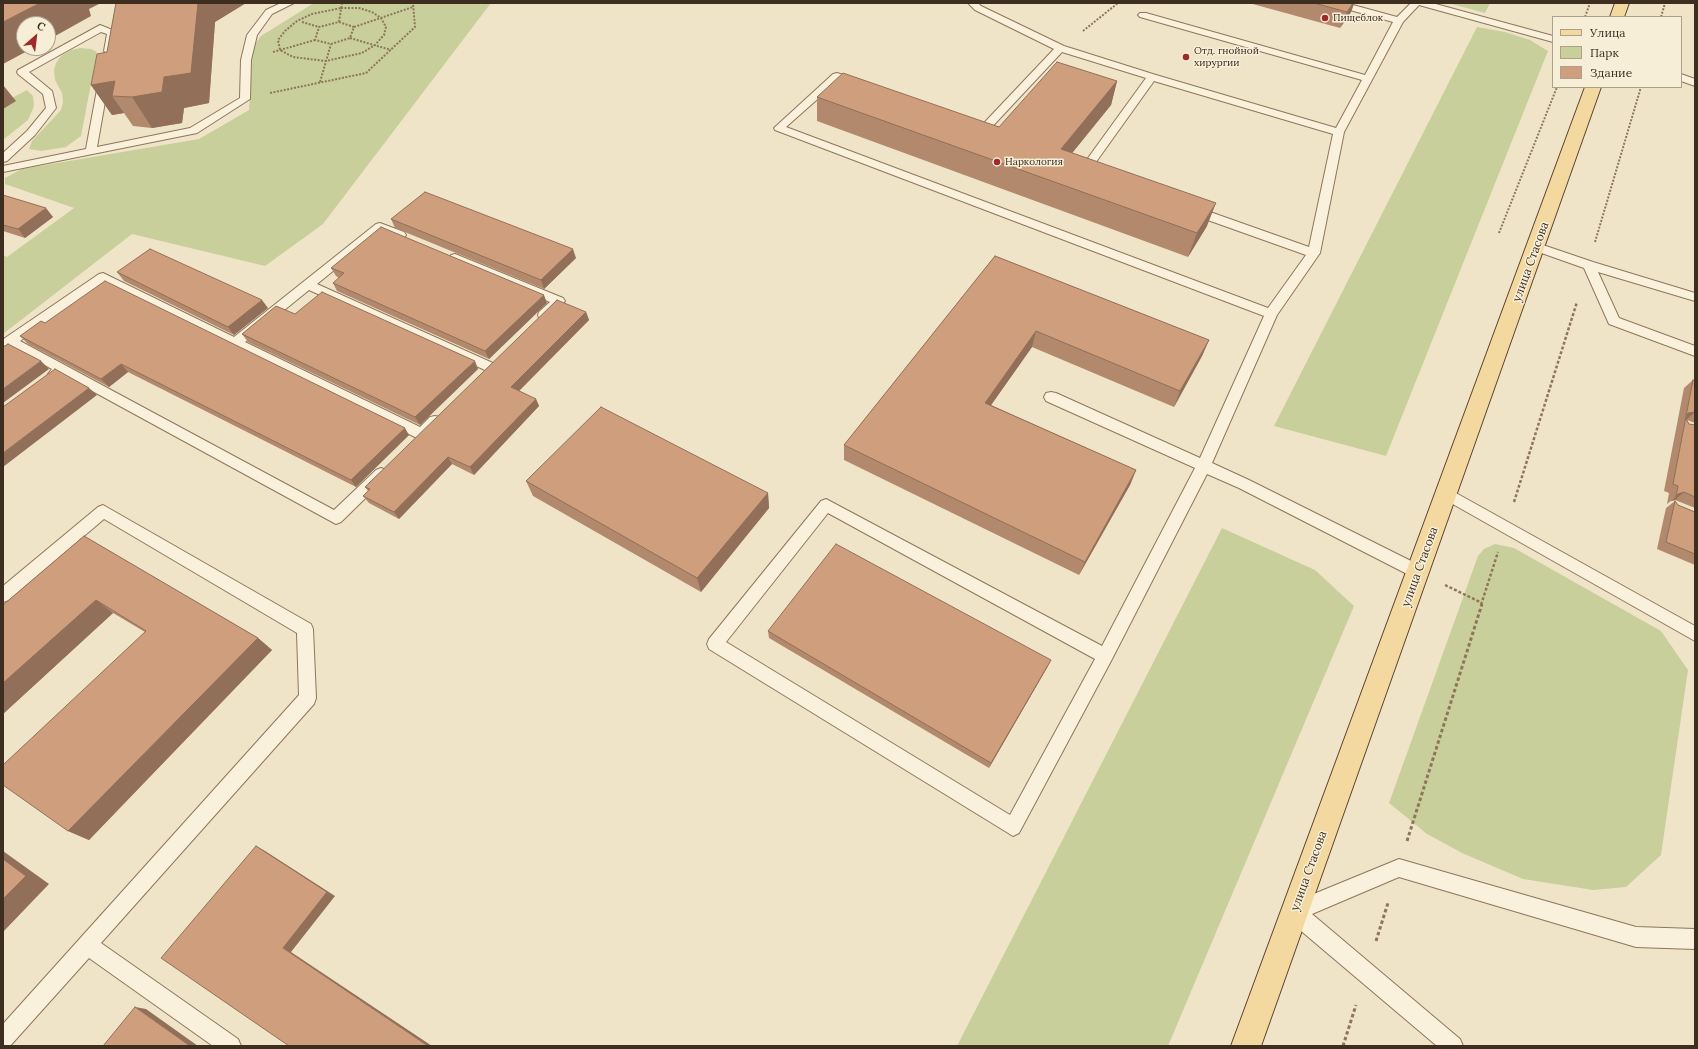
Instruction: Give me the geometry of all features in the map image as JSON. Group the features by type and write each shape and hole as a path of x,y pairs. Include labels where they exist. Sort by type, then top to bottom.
{"main road":[{"path":"1617,16 1622,3"},
{"name":"улица Стасова","path":"1246,1046 1537,246 1593,88"}],"lane":[{"path":"3,169 193,131 245,99 246,60 252,35 270,12 289,3"},
{"path":"974,3 978,8 1060,48 1152,78 1339,132"},
{"path":"1104,656 826,505 714,644 1013,827 1104,656 1204,466 1271,314 1314,253 1339,132 1399,21 1416,3"},
{"path":"1421,3 1552,39"},
{"path":"1353,8 1399,21"},
{"path":"1143,15 1368,80"},
{"path":"3,159 31,133 51,108 48,93 22,72 100,28 112,33 92,151"},
{"path":"964,120 986,127 1060,48"},
{"path":"871,88 837,76 779,128 1271,314"},
{"path":"1682,77 1695,83"},
{"path":"1098,176 1084,171 1152,78"},
{"path":"1179,205 1314,253"},
{"path":"235,344 380,227 409,239"},
{"path":"1537,246 1589,265 1695,297"},
{"path":"444,254 559,301 536,323"},
{"path":"1589,265 1614,321 1695,351"},
{"path":"7,344 102,277 235,344 422,434"},
{"path":"308,285 490,367"},
{"path":"7,344 62,369 336,518 390,466"},
{"path":"479,378 502,356"},
{"path":"44,382 62,369"},
{"path":"1051,397 1251,488 1418,572"},
{"path":"411,444 444,412"},
{"path":"1447,494 1695,634"},
{"path":"3,595 103,511 305,629 308,698 3,1039"},
{"path":"1453,1046 1294,912 1399,868 1636,937 1695,939"},
{"path":"87,945 231,1046"}],"path":[{"path":"339,22 342,3"},
{"path":"245,99 320,82 366,74 415,27 413,3"},
{"path":"1060,48 1118,3"},
{"path":"1585,16 1590,3"},
{"path":"1661,16 1665,3"},
{"path":"315,40 319,27 339,22 354,27 413,7"},
{"path":"341,8 359,8 372,12 381,18 386,27 384,35 375,45 362,53 326,61 310,60 293,56 280,50 278,40 285,31 297,21 312,14 341,8"},
{"path":"350,38 354,27"},
{"path":"246,60 315,40 331,44 350,38 391,50"},
{"path":"320,82 331,44"},
{"path":"1499,233 1557,88"},
{"path":"1343,1046 1589,265 1641,88"},
{"path":"1418,572 1482,603"}],"green space":[{"path":"314,3 491,3 323,224 265,266 132,234 3,334 3,255 7,257 74,208 5,184 5,178 22,169 199,139 249,110 253,47 261,36"},
{"path":"1448,3 1490,3 1485,13"},
{"path":"1477,27 1505,32 1530,40 1548,51 1386,456 1274,426"},
{"path":"80,48 91,49 97,52 81,136 66,147 41,151 29,149 32,141 61,110 63,102 62,93 55,80 54,70 56,63 61,56 71,50"},
{"path":"27,90 33,96 34,106 28,120 3,140 3,109 10,99"},
{"path":"1222,528 1315,570 1354,606 1168,1046 957,1046"},
{"path":"1495,544 1514,548 1661,631 1688,670 1661,855 1626,887 1593,890 1523,879 1462,853 1427,834 1389,803 1478,556 1484,549"}],"building":[{"path":"3,3 40,3 3,22"},
{"path":"116,3 198,3 191,73 164,77 162,92 132,97 112,96 115,81 91,85 97,54 107,52"},
{"path":"1314,3 1353,3 1347,12"},
{"path":"1057,62 1117,81 1061,149 1216,203 1197,233 817,97 843,73 999,127"},
{"path":"425,192 573,249 541,280 391,219"},
{"path":"3,195 46,208 18,229 3,225"},
{"path":"381,227 544,295 485,351 333,283 344,273 331,268"},
{"path":"150,249 262,300 228,327 117,272"},
{"path":"995,256 1209,340 1180,391 1036,331 985,403 1136,470 1085,562 844,445"},
{"path":"105,281 405,428 351,480 121,364 101,379 20,336 41,321 45,323"},
{"path":"322,292 475,361 415,417 242,334 276,306 295,314"},
{"path":"557,300 586,312 511,387 536,399 470,467 448,457 394,512 363,496 370,489 365,487"},
{"path":"8,344 41,361 3,389 3,347"},
{"path":"55,369 89,388 3,453 3,407"},
{"path":"1693,380 1695,381 1695,412 1688,413 1686,419 1689,424 1695,425 1695,497 1684,492 1678,494 1676,497 1678,486 1673,484"},
{"path":"601,407 768,493 697,578 526,481"},
{"path":"1675,501 1678,505 1695,512 1695,554 1666,542"},
{"path":"84,536 258,638 68,831 3,785 3,765 146,631 96,600 3,683 3,605"},
{"path":"836,544 1051,660 991,763 768,631"},
{"path":"256,846 327,892 283,948 428,1046 289,1046 161,958"},
{"path":"3,859 26,876 3,899"},
{"path":"135,1007 190,1046 103,1046"}],"place":[{"name":"Пищеблок","path":"1325,18"},
{"name":"Отд. гнойной хирургии","path":"1186,57"},
{"name":"Наркология","path":"997,162"}]}
